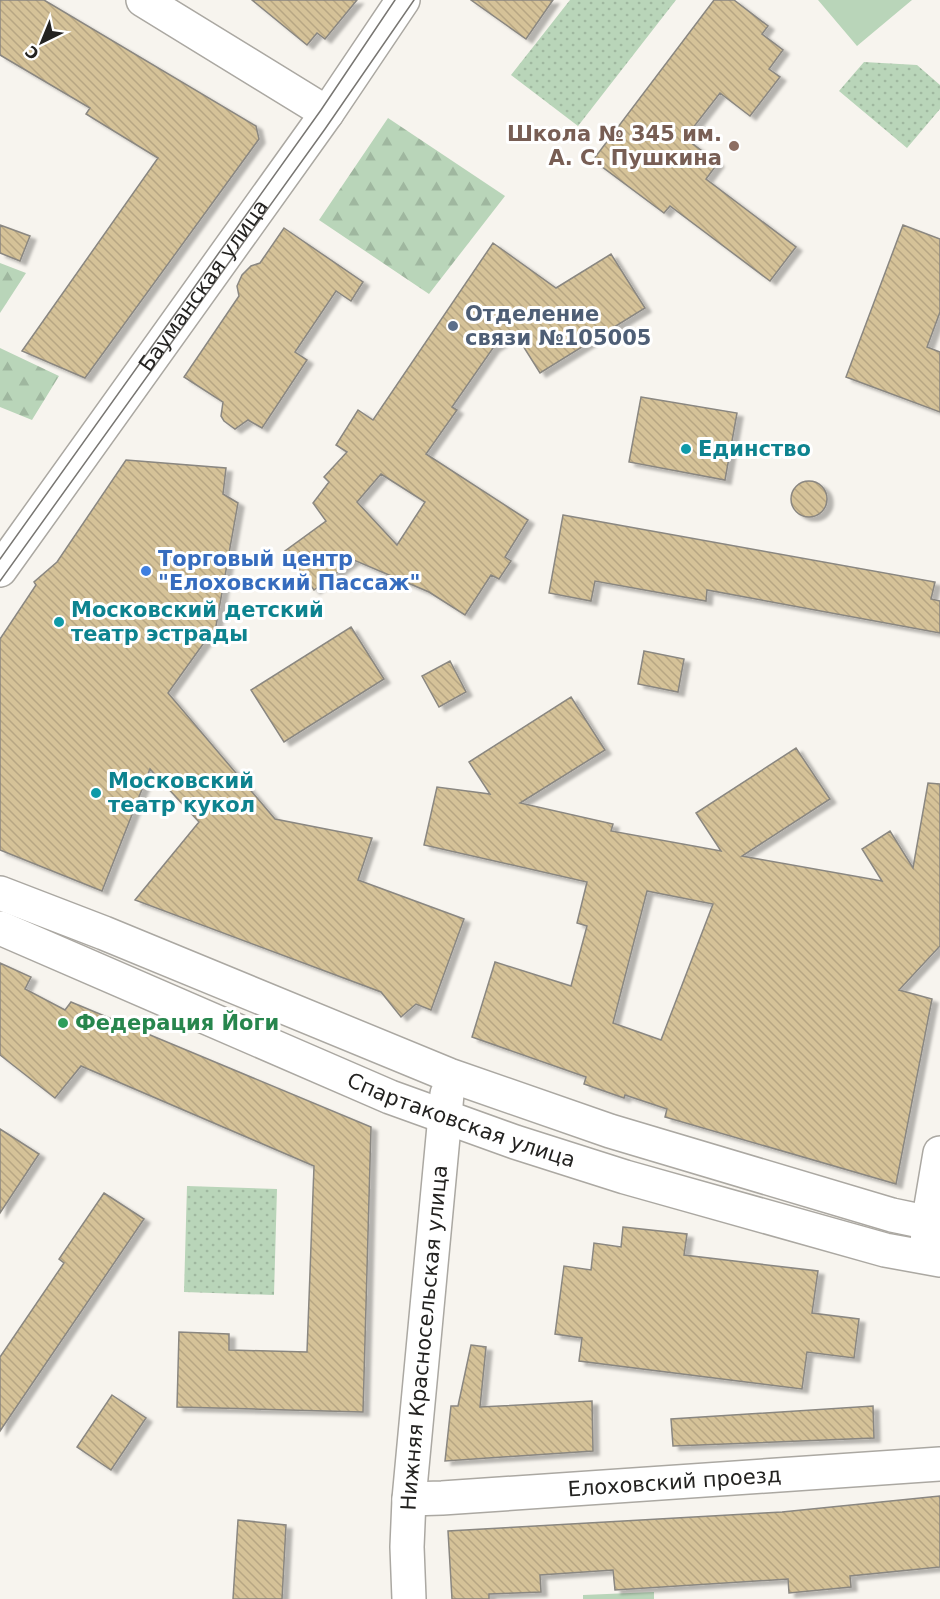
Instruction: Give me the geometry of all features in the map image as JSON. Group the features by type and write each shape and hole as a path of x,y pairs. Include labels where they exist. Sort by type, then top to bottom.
{"street":[{"path":"143,0 327,113"},
{"name":"Бауманская улица","path":"0,570 327,113 403,0"},
{"name":"Спартаковская улица","path":"0,893 104,933 450,1075 610,1131 934,1225"},
{"name":"Спартаковская улица","path":"0,928 390,1097 515,1142 625,1177 885,1250 934,1259"},
{"name":"Нижняя Красносельская улица","path":"409,1599 407,1547 409,1499 444,1116 450,1075"},
{"path":"934,1259 934,1225 940,1153"},
{"name":"Елоховский проезд","path":"409,1499 940,1464"}],"green space":[{"path":"570,0 676,0 578,126 511,75"},
{"path":"818,0 912,0 857,46"},
{"path":"864,62 917,65 940,85 940,109 907,148 839,91"},
{"path":"388,118 505,196 429,294 319,220"},
{"path":"0,263 26,273 0,313"},
{"path":"0,348 59,376 32,420 0,407"},
{"path":"187,1186 277,1189 274,1295 184,1292"},
{"path":"654,1592 654,1599 583,1599 583,1595"}],"building":[{"path":"0,0 44,0 256,126 259,139 85,378 22,351 158,158 86,114 90,108 0,55"},
{"path":"252,0 357,0 325,39 317,33 307,45"},
{"path":"471,0 553,0 526,39"},
{"path":"714,0 734,0 768,26 762,34 783,50 769,69 780,77 750,116 720,93 685,138 718,163 706,179 796,247 770,281 670,206 664,213 593,160"},
{"path":"0,225 30,236 20,261 0,253"},
{"path":"903,225 940,239 940,312 927,347 940,352 940,412 846,377"},
{"path":"284,228 363,282 351,301 336,291 295,352 307,360 262,428 248,420 235,429 221,416 223,402 184,377 239,296 237,286 242,275 251,266 260,263"},
{"path":"493,243 556,288 611,254 645,308 540,373 515,333 493,348 452,407 457,410 426,454 528,520 505,557 511,561 499,579 491,575 465,615 429,592 354,560 314,590 285,551 326,521 313,503 329,482 324,477 347,452 336,445 358,410 373,420","holes":["381,474 425,502 397,545 357,502"]},
{"path":"641,397 737,413 725,480 629,462"},
{"path":"126,460 226,468 223,494 238,503 216,626 168,693 275,819 372,838 358,880 464,919 431,1010 416,1004 401,1017 381,992 135,900 199,822 150,769 102,891 0,850 0,639 36,585 34,582 57,562"},
{"path":"809,481 822,486 827,499 822,512 809,517 796,512 791,499 796,486"},
{"path":"563,515 935,582 931,599 940,601 940,633 707,590 706,601 595,581 591,601 549,593"},
{"path":"351,627 384,679 284,742 251,690"},
{"path":"644,651 684,659 678,692 638,684"},
{"path":"450,661 466,692 439,707 422,676"},
{"path":"571,697 605,750 520,803 613,824 611,831 721,851 696,813 796,748 830,799 742,856 882,881 862,849 890,831 913,868 928,783 940,784 940,946 899,990 932,999 896,1184 665,1117 667,1109 625,1095 624,1098 584,1084 586,1077 472,1037 495,962 571,986 587,926 577,923 587,882 424,845 437,787 490,794 469,762","holes":["647,891 713,904 661,1040 613,1023"]},
{"path":"0,963 31,977 25,989 65,1010 71,1002 371,1127 363,1412 177,1407 179,1332 229,1334 229,1350 307,1352 314,1166 81,1066 55,1098 0,1055"},
{"path":"0,1129 39,1154 0,1213"},
{"path":"104,1193 144,1219 0,1431 0,1357 64,1263 59,1259"},
{"path":"623,1227 687,1234 684,1255 818,1271 812,1313 859,1319 854,1358 807,1352 802,1389 579,1361 582,1338 555,1334 564,1266 591,1270 594,1243 621,1247"},
{"path":"471,1345 486,1347 480,1407 592,1401 593,1451 445,1461 451,1406 458,1406"},
{"path":"112,1395 146,1418 111,1470 77,1447"},
{"path":"873,1406 874,1438 673,1446 671,1419"},
{"path":"940,1496 940,1567 850,1576 851,1587 789,1593 788,1579 615,1590 613,1570 540,1575 541,1592 489,1594 489,1599 452,1599 448,1531 782,1512"},
{"path":"238,1520 286,1525 282,1599 233,1599"}],"tram line":[{"path":"0,559 321,110 395,0"},
{"path":"0,581 325,129 414,0"}],"place":[{"name":"Школа № 345 им. А. С. Пушкина","path":"734,146"},
{"name":"Отделение связи №105005","path":"453,326"},
{"name":"Единство","path":"686,449"},
{"name":"Торговый центр \"Елоховский Пассаж\"","path":"146,571"},
{"name":"Московский детский театр эстрады","path":"59,622"},
{"name":"Московский театр кукол","path":"96,793"},
{"name":"Федерация Йоги","path":"63,1023"}]}
